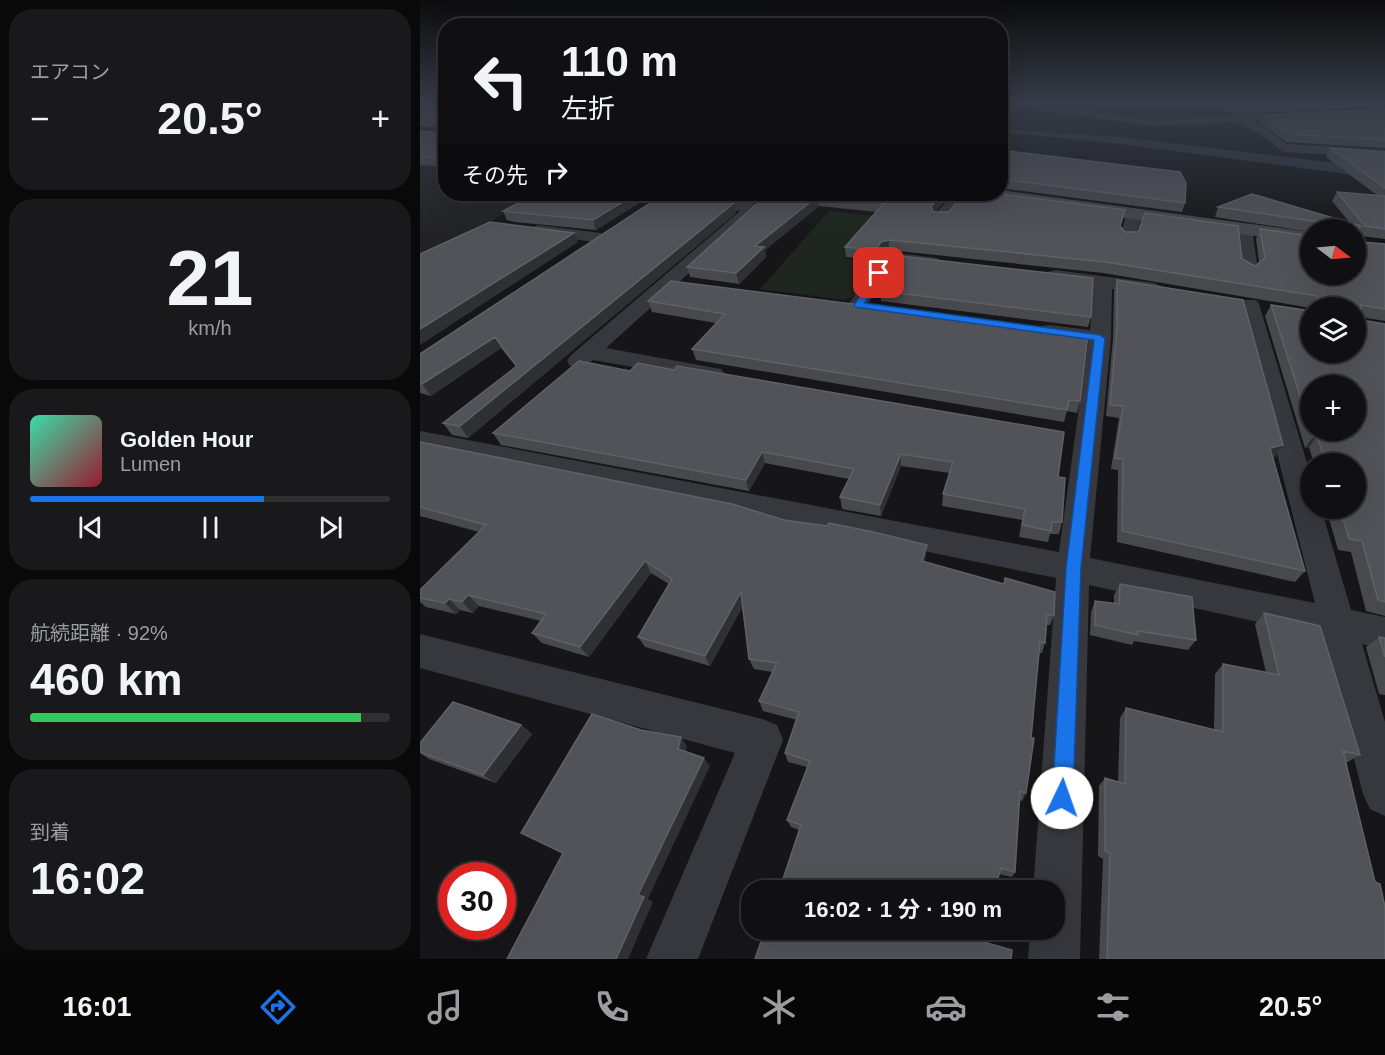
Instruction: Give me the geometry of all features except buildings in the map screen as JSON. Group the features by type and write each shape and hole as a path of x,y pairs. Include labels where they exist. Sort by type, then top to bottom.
{"street":[{"path":"1283,148 1385,152"},
{"path":"1008,197 1134,216 1300,237"},
{"path":"561,375 670,283 753,208 697,201"},
{"path":"941,217 956,201"},
{"path":"1128,236 1134,216"},
{"path":"572,257 618,226"},
{"path":"520,228 601,238"},
{"path":"1244,230 1249,269"},
{"path":"858,305 889,257 956,265"},
{"path":"1035,273 1171,292"},
{"path":"1054,959 1074,568 1076,435 1100,338 1103,281"},
{"path":"670,283 694,285"},
{"path":"1249,304 1385,794"},
{"path":"1031,329 1100,338"},
{"path":"588,352 739,378"},
{"path":"472,452 498,429"},
{"path":"420,440 1074,568 1385,633"},
{"path":"420,651 762,740 672,959"}],"shaded area":[{"path":"1149,148 1210,148 1385,169 1385,179"},
{"path":"438,157 438,201 529,201 420,259 420,165"},
{"path":"829,211 876,216 845,258 877,262 853,297 845,300 760,289"}],"route":[{"path":"879,273 858,305 1100,338 1074,568 1062,798"}]}
